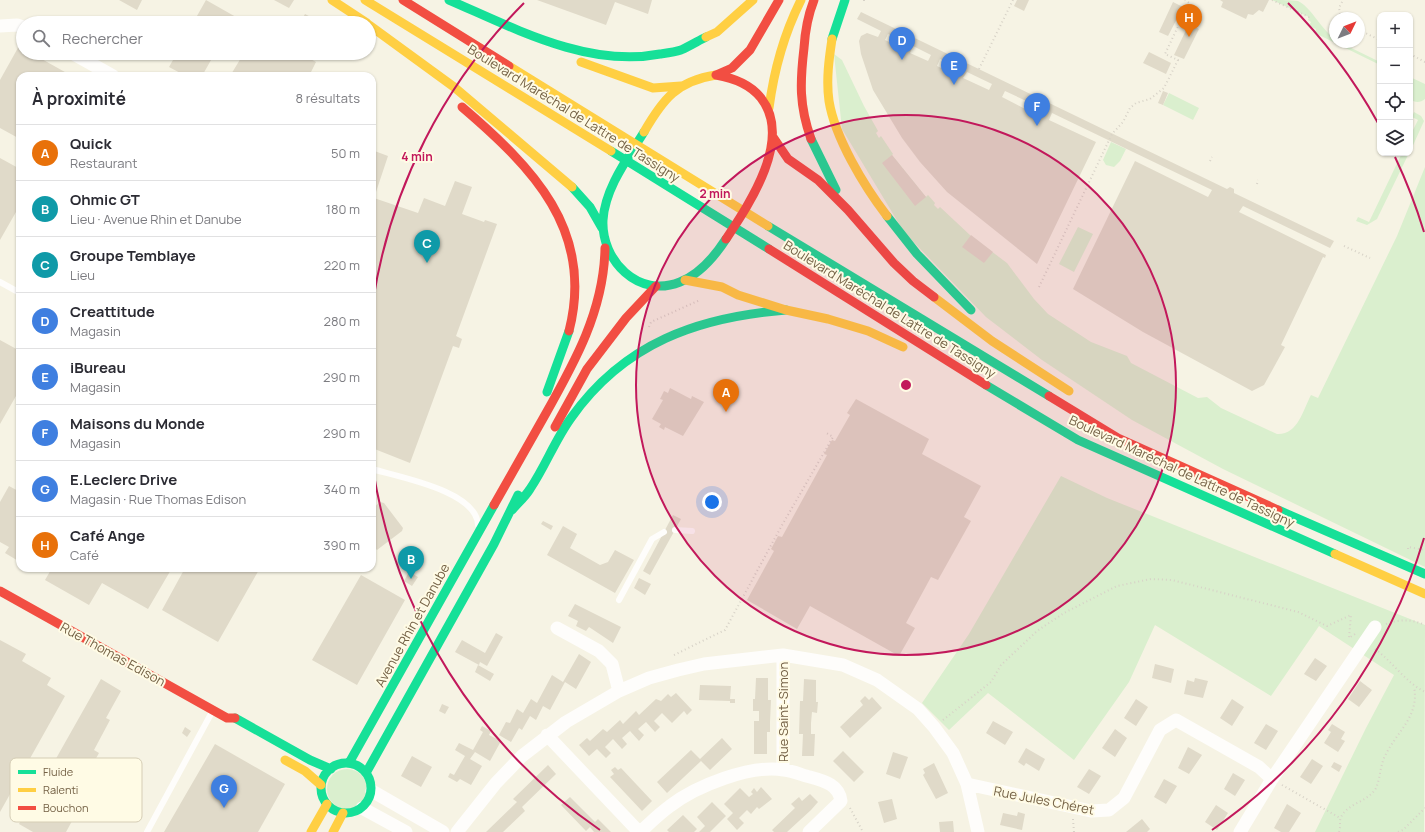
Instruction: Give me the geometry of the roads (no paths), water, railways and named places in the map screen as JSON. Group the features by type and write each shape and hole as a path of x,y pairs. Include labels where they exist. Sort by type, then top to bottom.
{"main road":[{"path":"332,0 356,16"},
{"name":"Boulevard Maréchal de Lattre de Tassigny","path":"365,0 680,193 995,391 1078,440 1425,594"},
{"name":"Boulevard Maréchal de Lattre de Tassigny","path":"403,0 686,177 1118,438 1263,504 1425,574"},
{"path":"449,0 557,45 600,56 632,58 674,52 696,43 734,18 753,0"},
{"path":"716,76 732,68 750,50 779,0"},
{"path":"605,248 612,260 626,274 637,281 656,286 674,284 685,280 697,272 720,250 756,190 771,150 773,122 769,108 770,94 794,13 801,0"},
{"path":"814,0 807,24 800,82 804,112 818,156 848,210"},
{"path":"845,0 832,39 827,72 829,100 837,127 861,178 894,226 930,271 977,317"},
{"path":"466,7 539,46 629,81 653,88 681,86"},
{"path":"376,29 438,75 562,178 597,215 602,228 605,261 600,290 586,339 574,364 522,458"},
{"path":"389,38 397,53 439,88"},
{"path":"602,228 606,203 613,183 651,120 670,95 681,86 702,77 716,76 735,79 745,84 761,97 769,108"},
{"path":"457,103 508,147 543,186 556,207 565,229 571,251 576,288 566,344 522,458"},
{"path":"773,137 788,159 818,180 848,210 894,264 913,281 992,342 1076,396"},
{"path":"685,280 711,284 786,310 828,319 868,330 915,352 982,392 995,391"},
{"path":"366,773 512,510 520,489 588,369 626,318 656,286"},
{"path":"512,510 530,489 565,426 584,401 624,362 656,342 689,326 722,317 786,310"},
{"path":"1006,339 1035,361 1049,379"},
{"path":"1171,451 1263,504"},
{"name":"Avenue Rhin et Danube","path":"349,763 522,458"},
{"name":"Rue Thomas Edison","path":"0,590 227,718 236,718 310,760 331,768"},
{"path":"227,718 230,729"},
{"path":"278,756 305,771 321,785"},
{"path":"343,763 349,763 356,765 366,773 372,791 370,798 362,808 344,814 337,812 327,804 321,785 326,773 331,768 343,763"},
{"path":"311,832 327,804"},
{"path":"333,832 344,814"}],"street":[{"path":"0,26 16,25"},
{"path":"85,60 107,72"},
{"path":"1240,832 1272,780 1375,627"},
{"path":"557,628 599,651 612,664 619,691"},
{"path":"457,832 496,783 522,756 547,735 585,710 619,691 649,678 704,664 783,655 843,665 877,680 918,709 934,727 953,753 967,784 978,832"},
{"name":"Rue Saint-Simon","path":"783,655 783,769"},
{"name":"Rue Jules Chéret","path":"967,784 1091,812 1109,810 1124,798 1160,730 1176,720 1259,767 1272,780"},
{"path":"547,735 640,832 670,805 701,788 731,775 758,770 783,769 829,784 840,793 841,801 809,832"},
{"path":"372,791 443,832"},
{"path":"362,808 406,832"}],"lane":[{"path":"0,282 16,291"},
{"path":"376,470 441,490 459,498 470,506 478,521 478,535"},
{"path":"675,530 692,531"},
{"path":"619,600 652,539 664,532"},
{"path":"147,832 213,710"}],"place":[{"name":"Café Ange","path":"1189,37"},
{"name":"Creattitude","path":"902,60"},
{"name":"iBureau","path":"954,85"},
{"name":"Maisons du Monde","path":"1037,126"},
{"name":"Groupe Temblaye","path":"427,263"},
{"name":"Quick","path":"726,412"},
{"name":"Ohmic GT","path":"411,579"},
{"name":"E.Leclerc Drive","path":"224,808"}]}
